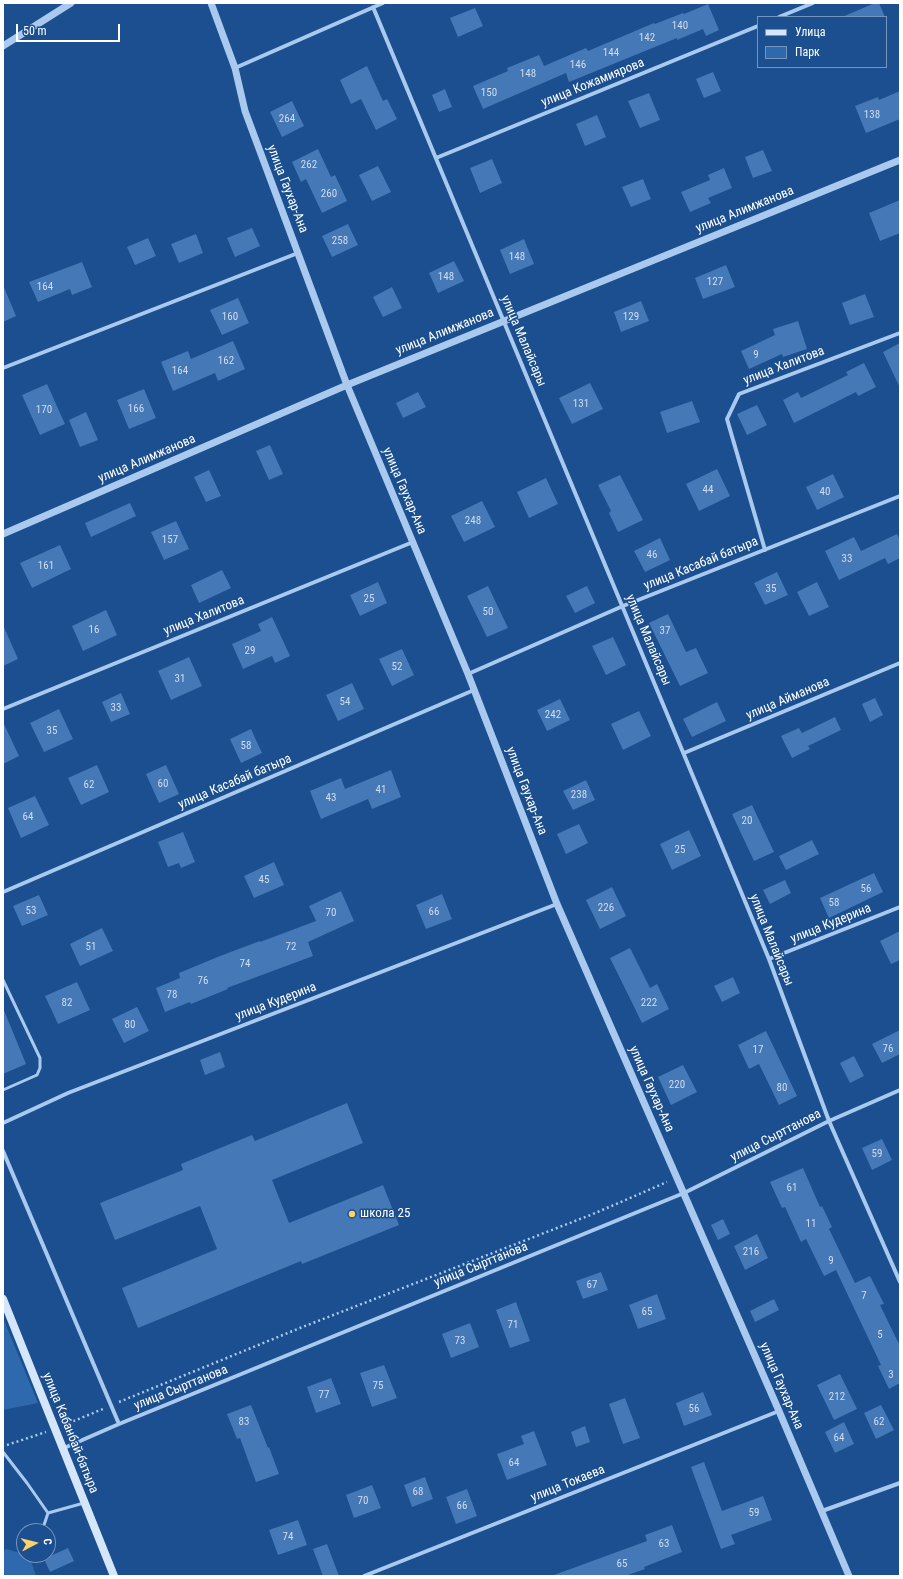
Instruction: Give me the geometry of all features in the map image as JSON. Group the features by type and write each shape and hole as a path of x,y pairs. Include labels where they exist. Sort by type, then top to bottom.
{"main road":[{"name":"улица Кабанбай-батыра","path":"3,1299 114,1576"}],"street":[{"path":"3,46 71,3"},
{"name":"улица Гаухар-Ана","path":"211,3 235,68 245,111 347,385 468,674 557,904 779,1410 849,1576"},
{"path":"235,68 383,3"},
{"path":"781,16 813,3"},
{"name":"улица Малайсары","path":"373,7 769,959 829,1121 900,1282"},
{"name":"улица Кожамиярова","path":"436,158 757,26"},
{"name":"улица Алимжанова","path":"3,534 347,385 900,160"},
{"path":"3,368 298,253"},
{"name":"улица Халитова","path":"765,550 727,419 739,394 900,333"},
{"name":"улица Касабай батыра","path":"468,674 623,606 900,496"},
{"name":"улица Халитова","path":"3,709 413,542"},
{"name":"улица Айманова","path":"684,753 900,663"},
{"name":"улица Касабай батыра","path":"3,892 474,690"},
{"name":"улица Кудерина","path":"3,1123 68,1093 557,904"},
{"name":"улица Кудерина","path":"769,959 900,907"},
{"name":"улица Сырттанова","path":"64,1448 119,1424 684,1193 829,1121 900,1090"},
{"path":"3,1150 119,1424"},
{"name":"улица Токаева","path":"364,1576 779,1410"},
{"path":"822,1511 900,1483"}],"lane":[{"path":"3,980 40,1058 40,1068 37,1075 3,1090"},
{"path":"3,1452 48,1513"},
{"path":"48,1513 85,1503"},
{"path":"45,1523 48,1513"}],"path":[{"path":"3,1446 56,1429 300,1328 593,1214 677,1177"}],"green space":[{"path":"3,1318 38,1403 3,1410"},
{"path":"6,1549 16,1552 16,1563 32,1563 36,1576 3,1576 3,1551"}],"building":[{"path":"875,3 879,3 885,16 844,16"},
{"path":"708,4 719,30 706,36 703,29 569,82 566,73 483,109 473,86 508,71 507,68 539,55 544,66 586,48 588,51 654,23 655,24 683,13 684,14"},
{"path":"475,8 483,26 458,37 450,18"},
{"path":"367,66 383,101 387,99 397,119 376,130 361,99 351,104 340,80"},
{"path":"713,72 721,91 704,98 696,79"},
{"path":"445,89 452,107 439,112 432,95"},
{"path":"900,91 900,119 866,133 855,106 878,97 879,100"},
{"path":"649,93 660,120 640,128 628,101"},
{"path":"292,101 304,126 282,137 270,112"},
{"path":"597,115 606,137 585,146 576,124"},
{"path":"318,149 331,177 335,175 347,201 322,213 306,179 301,182 292,162"},
{"path":"763,150 772,171 753,178 745,157"},
{"path":"492,159 502,183 480,193 470,168"},
{"path":"378,166 391,192 372,201 359,175"},
{"path":"724,168 732,188 708,198 711,203 690,212 681,192 710,180 708,175"},
{"path":"643,179 651,199 631,207 622,187"},
{"path":"900,200 900,233 880,241 869,213"},
{"path":"348,224 358,245 332,257 322,236"},
{"path":"252,228 260,246 235,257 227,238"},
{"path":"196,234 203,253 179,263 171,244"},
{"path":"148,238 156,256 135,265 127,247"},
{"path":"524,239 534,264 510,274 500,250"},
{"path":"454,261 464,281 438,293 429,273"},
{"path":"82,262 92,287 72,295 70,289 38,302 29,282"},
{"path":"726,265 735,287 703,299 695,278"},
{"path":"3,285 16,316 3,322"},
{"path":"392,287 402,308 383,317 373,297"},
{"path":"865,294 874,317 850,325 842,303"},
{"path":"238,298 249,323 222,335 210,310"},
{"path":"641,301 649,321 621,332 614,312"},
{"path":"798,321 807,349 783,357 782,354 749,369 741,351 775,335 773,329"},
{"path":"233,341 245,369 218,381 215,373 173,391 161,362 188,351 191,359"},
{"path":"900,343 900,388 883,352"},
{"path":"864,363 876,387 858,396 856,392 794,423 783,400 798,392 801,398 848,375 846,372"},
{"path":"590,383 603,409 572,424 559,398"},
{"path":"47,384 65,424 40,435 22,395"},
{"path":"144,389 156,418 129,429 117,400"},
{"path":"418,392 426,407 403,418 396,403"},
{"path":"692,401 700,422 667,433 660,412"},
{"path":"757,405 767,425 747,435 737,414"},
{"path":"86,412 98,440 80,447 69,420"},
{"path":"270,445 283,474 269,480 256,451"},
{"path":"717,469 730,496 699,511 686,484"},
{"path":"209,470 221,496 206,502 194,477"},
{"path":"833,474 844,497 817,510 806,487"},
{"path":"620,475 643,520 618,532 609,513 611,511 598,485"},
{"path":"546,478 558,504 529,518 517,492"},
{"path":"482,501 495,527 464,542 451,516"},
{"path":"130,503 136,516 91,537 85,523"},
{"path":"176,521 189,549 164,560 151,532"},
{"path":"897,534 900,540 900,558 888,564 885,558 839,580 825,551 854,537 861,551"},
{"path":"660,538 670,560 645,572 634,551"},
{"path":"60,545 71,569 32,588 20,563"},
{"path":"222,570 231,588 199,603 191,585"},
{"path":"777,572 788,595 765,605 754,583"},
{"path":"378,582 387,603 360,616 350,595"},
{"path":"817,582 829,607 809,616 797,592"},
{"path":"488,586 508,628 487,637 467,596"},
{"path":"587,586 595,603 575,613 566,596"},
{"path":"106,610 117,635 83,651 72,626"},
{"path":"668,614 686,652 696,648 708,673 680,686 649,623"},
{"path":"272,617 290,656 275,663 272,656 243,669 232,644 261,631 258,624"},
{"path":"3,625 18,659 3,666"},
{"path":"613,637 626,665 606,675 592,646"},
{"path":"402,649 414,675 392,686 379,659"},
{"path":"189,657 202,686 171,700 158,671"},
{"path":"352,683 364,709 338,721 326,695"},
{"path":"121,693 130,714 111,722 102,702"},
{"path":"875,698 883,715 870,722 862,704"},
{"path":"560,699 570,720 547,731 537,710"},
{"path":"717,702 726,721 692,737 683,719"},
{"path":"59,709 73,739 44,752 30,723"},
{"path":"639,711 651,736 623,750 611,724"},
{"path":"835,717 841,730 808,746 810,749 792,758 781,736 799,728 802,733"},
{"path":"3,722 19,756 3,764"},
{"path":"251,729 262,753 241,763 230,739"},
{"path":"97,765 109,792 81,805 68,778"},
{"path":"166,765 179,794 159,803 146,774"},
{"path":"391,770 401,797 372,809 368,799 321,819 310,791 341,778 345,789"},
{"path":"586,780 595,800 573,810 563,791"},
{"path":"35,796 49,825 21,838 8,808"},
{"path":"752,805 774,852 754,861 732,814"},
{"path":"579,824 588,843 566,854 557,834"},
{"path":"689,830 701,856 672,870 660,844"},
{"path":"183,832 195,862 181,868 179,863 168,867 158,842"},
{"path":"812,840 819,854 786,870 779,856"},
{"path":"274,862 284,885 254,898 244,876"},
{"path":"874,873 883,892 829,918 820,898"},
{"path":"785,880 791,893 770,904 763,890"},
{"path":"612,887 626,916 600,929 586,900"},
{"path":"341,891 354,921 308,942 313,956 227,988 228,989 191,1004 190,1002 165,1012 156,988 180,978 179,973 220,956 316,921 309,906"},
{"path":"442,894 452,919 426,929 416,905"},
{"path":"39,895 48,915 22,926 13,906"},
{"path":"102,928 113,951 80,966 70,944"},
{"path":"900,931 900,960 891,964 880,941"},
{"path":"630,948 650,988 657,984 669,1009 642,1023 610,958"},
{"path":"733,977 740,993 722,1002 714,986"},
{"path":"77,982 90,1010 58,1024 45,996"},
{"path":"137,1007 149,1031 124,1043 112,1019"},
{"path":"3,1008 26,1064 3,1074"},
{"path":"900,1030 900,1054 882,1063 872,1044"},
{"path":"766,1031 797,1096 779,1105 759,1064 749,1069 738,1045"},
{"path":"220,1052 225,1067 205,1075 200,1060"},
{"path":"854,1056 864,1076 850,1083 840,1063"},
{"path":"683,1065 697,1092 671,1105 658,1077"},
{"name":"школа 25","path":"347,1103 363,1143 272,1180 289,1223 383,1185 399,1225 302,1264 301,1261 138,1328 122,1288 217,1249 200,1206 115,1240 100,1203 183,1170 181,1164 252,1135 255,1141"},
{"path":"882,1139 892,1160 872,1170 862,1148"},
{"path":"803,1168 820,1207 822,1206 832,1227 829,1229 855,1283 870,1276 884,1304 880,1305 900,1346 900,1383 889,1389 878,1366 881,1365 836,1270 824,1276 806,1239 801,1242 785,1207 782,1208 770,1182"},
{"path":"723,1219 730,1234 718,1240 711,1225"},
{"path":"757,1234 768,1258 745,1270 734,1246"},
{"path":"601,1272 608,1290 583,1299 576,1281"},
{"path":"657,1294 666,1319 638,1329 629,1305"},
{"path":"774,1299 779,1310 755,1322 750,1311"},
{"path":"516,1302 530,1341 510,1348 496,1310"},
{"path":"470,1323 479,1347 451,1358 442,1334"},
{"path":"384,1365 397,1398 372,1407 360,1373"},
{"path":"840,1374 857,1409 834,1420 817,1385"},
{"path":"331,1378 341,1404 316,1413 307,1387"},
{"path":"703,1392 712,1415 684,1426 676,1403"},
{"path":"625,1398 640,1438 623,1444 609,1404"},
{"path":"251,1405 279,1474 256,1482 240,1438 237,1439 227,1414"},
{"path":"881,1405 894,1430 876,1439 864,1413"},
{"path":"844,1422 854,1444 835,1453 825,1432"},
{"path":"585,1426 590,1442 576,1447 571,1432"},
{"path":"534,1431 547,1465 507,1480 497,1454 524,1444 521,1436"},
{"path":"704,1462 722,1511 763,1496 772,1520 731,1535 735,1544 721,1549 691,1467"},
{"path":"425,1477 433,1499 412,1507 404,1485"},
{"path":"372,1485 381,1508 354,1518 346,1495"},
{"path":"467,1489 477,1516 456,1524 446,1497"},
{"path":"298,1520 307,1545 278,1555 269,1530"},
{"path":"672,1525 682,1552 644,1567 645,1569 625,1576 554,1576 647,1541 645,1535"},
{"path":"327,1544 339,1576 323,1576 313,1549"},
{"path":"68,1548 74,1561 50,1572 46,1563 56,1563 56,1554"}],"place":[{"name":"школа 25","path":"352,1214"}]}
